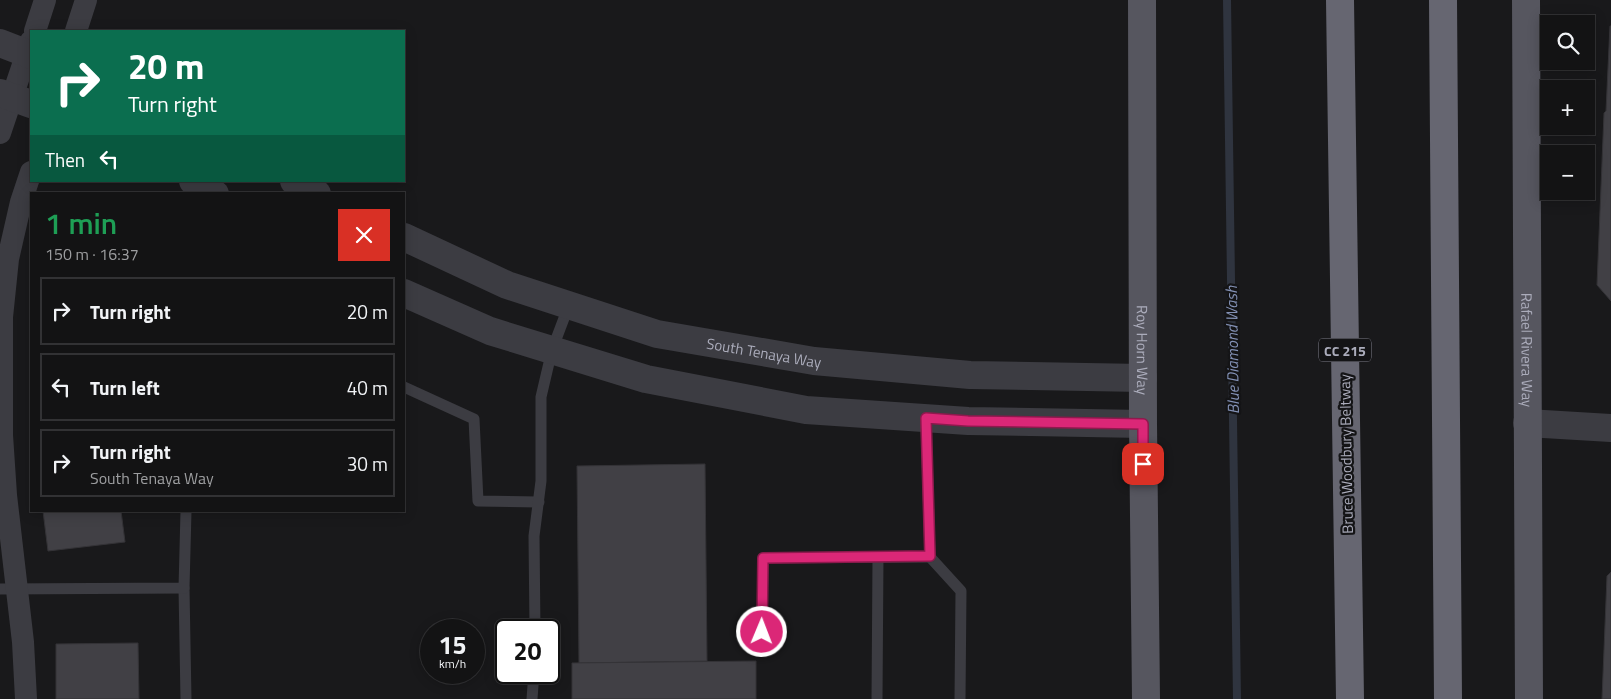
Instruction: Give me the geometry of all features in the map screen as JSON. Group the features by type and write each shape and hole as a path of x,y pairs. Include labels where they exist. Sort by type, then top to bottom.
{"highway":[{"name":"Bruce Woodbury Beltway","path":"1340,0 1350,699"},
{"path":"1443,0 1448,699"}],"main road":[{"name":"Roy Horn Way","path":"1142,0 1146,699"},
{"name":"Rafael Rivera Way","path":"1526,0 1529,699"}],"street":[{"path":"36,30 45,0"},
{"path":"76,30 86,0"},
{"path":"0,44 30,45"},
{"path":"0,133 14,98 30,48"},
{"path":"26,699 23,642 8,589 6,495 2,435 2,317 8,259 21,202 30,175"},
{"path":"195,182 212,192"},
{"path":"296,182 313,192"},
{"name":"South Tenaya Way","path":"405,238 508,285 657,334 814,361 970,375 1143,378"},
{"path":"405,293 490,331 646,379 806,410 968,421 1143,424"},
{"path":"1527,423 1611,428"}],"lane":[{"path":"535,619 534,536 541,481 541,397 552,350 569,305"},
{"path":"405,388 474,419 478,501 539,502"},
{"path":"926,418 930,556 961,590 960,699"},
{"path":"186,512 184,588 186,699"},
{"path":"762,632 763,558 930,556"},
{"path":"877,699 878,557"},
{"path":"8,589 184,588"},
{"path":"532,699 533,684"}],"building":[{"path":"1610,26 1611,301 1597,285 1604,113 1606,111"},
{"path":"705,464 707,661 579,663 577,466"},
{"path":"43,512 121,512 125,542 48,551"},
{"path":"1611,572 1611,699 1602,699 1607,576"},
{"path":"138,643 139,699 56,699 56,644"},
{"path":"756,661 756,699 572,699 572,663"}],"waterway":[{"name":"Blue Diamond Wash","path":"1227,0 1237,699"}],"route":[{"path":"762,632 763,558 930,556 926,418 968,421 1143,424 1143,464"}]}
